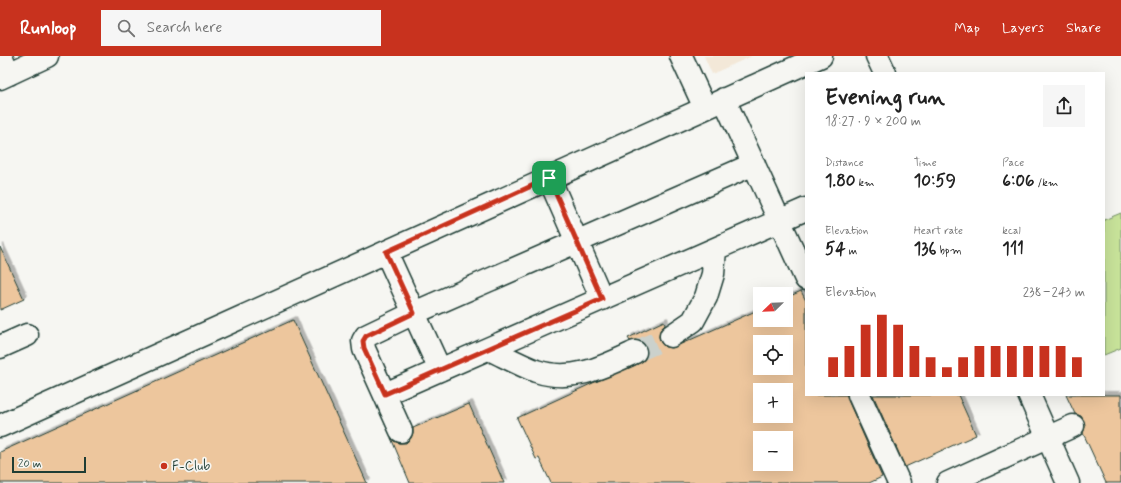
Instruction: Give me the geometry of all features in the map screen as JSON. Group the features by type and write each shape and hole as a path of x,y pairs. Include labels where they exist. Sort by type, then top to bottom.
{"street":[{"path":"3,69 47,56"},
{"path":"681,56 715,104 754,164 805,277"},
{"path":"0,426 821,56"},
{"path":"877,56 885,72"},
{"path":"401,431 364,348 363,341 366,336 414,313 754,164"},
{"path":"549,178 602,299"},
{"path":"385,394 805,209"},
{"path":"671,336 693,321 706,297 714,274 715,249"},
{"path":"386,252 440,370"},
{"path":"0,347 27,334"},
{"path":"489,349 536,371 558,375 582,374 635,352"},
{"path":"859,396 899,483"},
{"path":"1029,396 1068,483"},
{"path":"948,483 1072,426"}],"shaded area":[{"path":"704,56 752,56 712,74"}],"green space":[{"path":"1121,213 1121,348 1105,355 1105,220"}],"building":[{"path":"0,247 24,299 0,310"},
{"path":"801,291 805,299 805,396 847,396 882,477 869,483 551,483 539,458 536,459 517,418 640,363 645,359 647,353 646,347 642,342 636,340 630,341 628,338 664,321 665,325 660,330 659,337 661,343 665,347 672,348 753,312 753,327 793,327 793,295"},
{"path":"293,320 367,483 0,483 0,452"},
{"path":"1121,395 1121,483 1106,483 1083,433 1085,427 1084,421 1081,416 1075,414 1066,396"},
{"path":"873,396 958,396 976,435 905,467"},
{"path":"469,404 504,483 410,483 391,438 399,443 406,443 411,438 413,428"}],"tunnel":[{"path":"635,352 671,336"}],"place":[{"name":"F-Club","path":"164,466"}],"route":[{"path":"549,178 602,299 385,394 364,348 363,341 366,336 414,313 386,252 549,178"}]}
